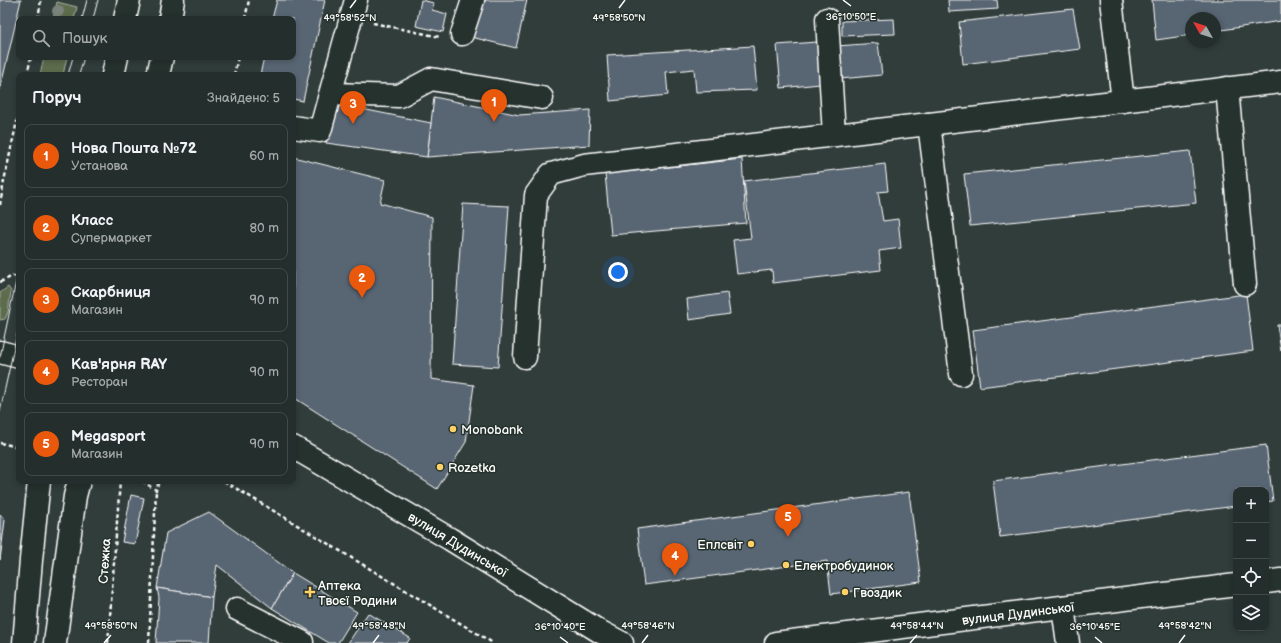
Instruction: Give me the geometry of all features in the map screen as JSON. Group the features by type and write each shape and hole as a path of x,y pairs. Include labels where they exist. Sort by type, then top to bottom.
{"main road":[{"path":"126,16 129,0"},
{"path":"170,16 173,0"},
{"path":"462,34 473,0"},
{"path":"1111,0 1123,101"},
{"path":"296,127 320,131 354,9"},
{"path":"827,19 834,135"},
{"path":"114,72 116,60"},
{"path":"159,72 161,60"},
{"path":"330,94 399,96 431,79 542,98"},
{"path":"525,357 536,195 551,174 584,165 1281,82"},
{"path":"1227,88 1245,284"},
{"path":"929,124 961,374"},
{"path":"0,352 16,356"},
{"name":"вулиця Дудинської","path":"296,449 450,538 600,637 622,643"},
{"path":"24,643 38,484"},
{"path":"55,643 75,496 78,484"},
{"path":"1269,582 1281,580"},
{"name":"вулиця Дудинської","path":"776,643 1233,585"},
{"path":"1063,607 1068,643"},
{"path":"237,609 302,643"}],"path":[{"path":"38,16 41,0"},
{"path":"246,16 249,0"},
{"path":"354,9 460,42 462,34"},
{"path":"28,72 30,60"},
{"path":"235,72 237,60"},
{"path":"0,205 16,126"},
{"path":"0,282 12,276 16,277"},
{"path":"0,443 16,447"},
{"name":"Стежка","path":"108,643 120,484"},
{"path":"147,484 156,490"},
{"path":"149,643 156,490 158,484"},
{"path":"229,484 493,643"}],"green space":[{"path":"57,2 77,7 75,16 54,16"},
{"path":"43,60 66,60 64,72 41,72"},
{"path":"8,287 11,291 8,312 5,319 0,320 0,293"}],"building":[{"path":"0,0 21,0 17,16 16,16 0,90"},
{"path":"277,0 325,0 303,101 296,100 296,72 261,72 263,60 296,60 296,16 273,16"},
{"path":"421,0 434,3 432,10 447,14 443,32 416,26"},
{"path":"479,0 527,0 516,48 471,37"},
{"path":"948,0 997,0 998,9 949,12"},
{"path":"1152,0 1281,0 1281,21 1221,30 1221,12 1185,12 1185,36 1156,40"},
{"path":"1073,9 1080,49 963,64 959,22"},
{"path":"894,19 895,34 842,36 842,21"},
{"path":"817,42 820,84 781,88 777,45"},
{"path":"878,43 882,75 840,79 837,46"},
{"path":"753,46 757,90 696,92 694,69 666,72 668,95 610,101 607,55"},
{"path":"434,97 519,115 590,110 589,145 427,157"},
{"path":"332,103 431,123 427,157 326,143"},
{"path":"1190,151 1196,203 970,226 964,174"},
{"path":"296,158 385,180 380,203 432,217 431,379 474,385 466,442 437,489 296,399"},
{"path":"742,159 746,223 611,235 605,174"},
{"path":"885,164 888,191 878,192 883,221 898,219 901,248 879,251 881,270 773,283 772,270 737,274 733,240 751,238 744,181"},
{"path":"463,204 509,206 498,367 452,364"},
{"path":"727,293 730,314 689,320 687,299"},
{"path":"1246,294 1253,351 980,387 973,330"},
{"path":"1277,325 1281,325 1281,351"},
{"path":"1266,445 1273,501 1269,502 1269,487 1233,487 1233,506 1000,537 993,481"},
{"path":"909,492 921,582 831,594 827,561 644,585 637,529"},
{"path":"131,495 144,498 135,544 122,542"},
{"path":"209,512 293,573 272,608 217,565 212,597 157,588 166,533"},
{"path":"0,514 5,520 0,560"},
{"path":"293,573 357,612 338,643 329,643 272,608"},
{"path":"157,588 212,597 209,643 156,643 159,598"},
{"path":"368,613 410,638 407,643 348,643"}],"tram line":[{"path":"83,16 87,0"},
{"path":"94,16 98,0"},
{"path":"69,72 72,60"},
{"path":"80,72 83,60"},
{"path":"0,357 16,281"},
{"path":"0,411 16,339"}],"place":[{"name":"Нова Пошта №72","path":"494,122"},
{"name":"Скарбниця","path":"353,124"},
{"name":"Класс","path":"362,298"},
{"name":"Monobank","path":"453,429"},
{"name":"Rozetka","path":"440,467"},
{"name":"Megasport","path":"788,537"},
{"name":"Еплсвіт","path":"751,544"},
{"name":"Електробудинок","path":"786,565"},
{"name":"Кав'ярня RAY","path":"675,576"},
{"name":"Аптека Твоєї Родини","path":"310,592"},
{"name":"Гвоздик","path":"845,592"}]}
